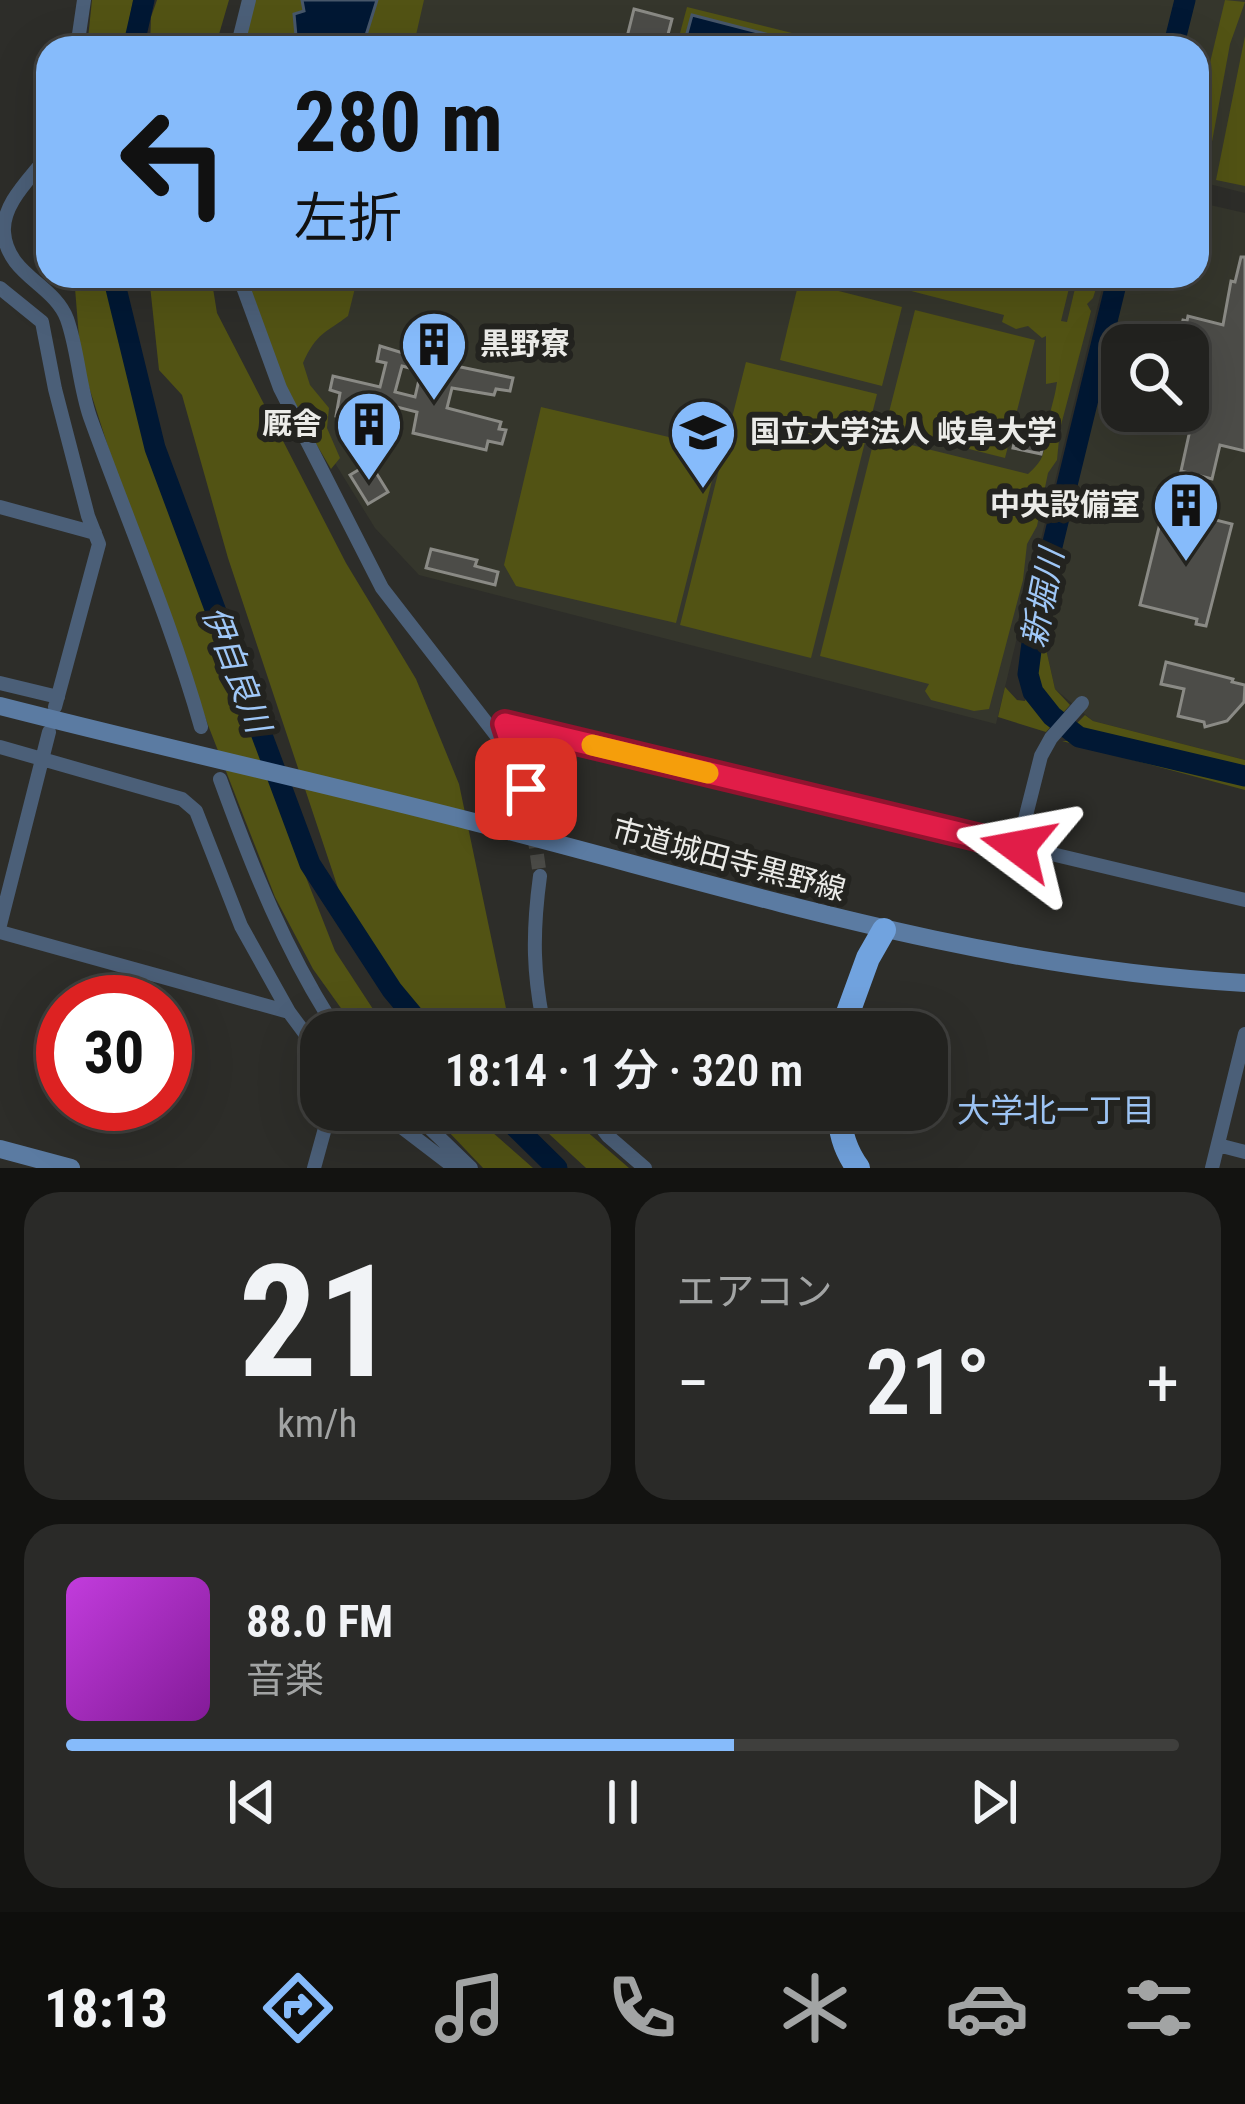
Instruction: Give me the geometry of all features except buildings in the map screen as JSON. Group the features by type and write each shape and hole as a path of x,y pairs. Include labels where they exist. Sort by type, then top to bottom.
{"highway":[{"path":"849,1011 884,930"},
{"path":"863,1011 881,959 884,930"},
{"path":"827,1131 842,1168"},
{"path":"841,1131 858,1168"}],"street":[{"path":"79,36 84,0"},
{"path":"240,36 249,0"},
{"path":"36,171 11,204 3,225 5,242 36,286"},
{"path":"0,288 42,322 55,389 99,544 57,702 0,683"},
{"path":"38,288 66,315 88,410 176,644 201,727"},
{"path":"243,288 280,388 382,588 520,766"},
{"path":"0,507 95,532"},
{"path":"1018,847 1041,756 1082,703"},
{"name":"市道城田寺黒野線","path":"0,706 217,770 471,821 710,888 884,930 1067,967 1245,982"},
{"path":"531,813 505,724 1245,900"},
{"path":"49,732 0,928 289,1012"},
{"path":"0,747 182,799 196,812 241,926 300,1026"},
{"path":"217,770 250,862 324,1011"},
{"path":"540,877 532,930 540,1011"},
{"path":"1212,1168 1245,1034"},
{"path":"314,1168 324,1131"},
{"path":"407,1131 455,1168"},
{"path":"433,1131 471,1168"},
{"path":"604,1131 645,1168"},
{"path":"1218,1145 1245,1152"},
{"path":"0,1149 71,1168"}],"shaded area":[{"path":"92,0 133,0 126,36 88,36"},
{"path":"157,0 229,0 218,36 150,36"},
{"path":"244,0 424,0 416,36 235,36"},
{"path":"267,0 1245,0 1245,193 1209,184 1209,36 258,36"},
{"path":"1225,0 1245,2 1230,44 1209,158 1209,67"},
{"path":"687,7 796,34 796,36 679,36"},
{"path":"1245,36 1245,186 1216,180"},
{"path":"1209,205 1245,213 1245,760 1093,721 1055,689 1042,631 1101,385 1101,432 1209,432 1209,324 1116,324 1124,288 1209,288"},
{"path":"75,288 110,288 127,368 289,834 335,951 374,1011 343,1011 313,969 275,897 125,500 81,362"},
{"path":"150,288 213,288 217,313 346,563 416,679 459,784 507,1011 420,1011 344,906 228,558 182,395 159,370"},
{"path":"246,288 355,288 348,316 317,339 303,363 310,385 329,408 327,428 340,458 331,469 280,383"},
{"name":"国立大学法人 岐阜大学","path":"262,288 1102,288 996,724 419,575 375,528 330,455"},
{"path":"797,288 827,288 902,307 882,386 780,360"},
{"path":"899,288 1069,288 1061,321 1067,322 1075,288 1096,288 1087,304 1091,311 1060,429 1057,460 1048,473 1037,526 1027,544 1023,580 989,709 974,711 931,700 925,691 929,684 820,656 875,436 1028,474 1043,455 1057,382 1046,384 1046,336 1042,338 1028,326 1016,329 1002,322 1004,315"},
{"path":"915,310 1035,340 1005,458 885,428"},
{"path":"746,362 877,394 811,658 680,625"},
{"path":"541,407 707,446 717,461 676,623 516,586 504,565"},
{"path":"1042,631 1055,689 1070,705 1046,732 998,717 1005,687 1017,700 1025,701 1036,674 1031,634"},
{"path":"1085,715 1093,721 1245,760 1245,772 1081,733 1074,726"},
{"path":"1062,741 1081,741 1245,781 1245,790"},
{"path":"448,1131 491,1131 533,1168 483,1168"},
{"path":"546,1131 586,1131 629,1168 586,1168"}],"water":[{"path":"302,0 377,0 366,36 296,36 294,14 304,11"},
{"path":"692,15 773,36 686,36"}],"waterway":[{"name":"伊自良川","path":"136,36 144,0"},
{"name":"新堀川","path":"1176,36 1185,0"},
{"name":"伊自良川","path":"116,288 155,448 310,864 410,1011"},
{"name":"新堀川","path":"1115,288 1036,612 1028,674 1033,692 1052,716 1079,737 1245,776"},
{"name":"伊自良川","path":"519,1131 557,1168"}],"tunnel":[{"path":"531,813 540,876"}],"slow traffic":[{"path":"592,745 708,773"}],"place":[{"name":"黒野寮","path":"434,403"},
{"name":"厩舎","path":"369,483"},
{"name":"国立大学法人 岐阜大学","path":"703,491"},
{"name":"中央設備室","path":"1186,564"}],"district":[{"name":"大学北一丁目","path":"1056,1110"}],"route":[{"path":"526,789 505,724 1018,847"}]}
